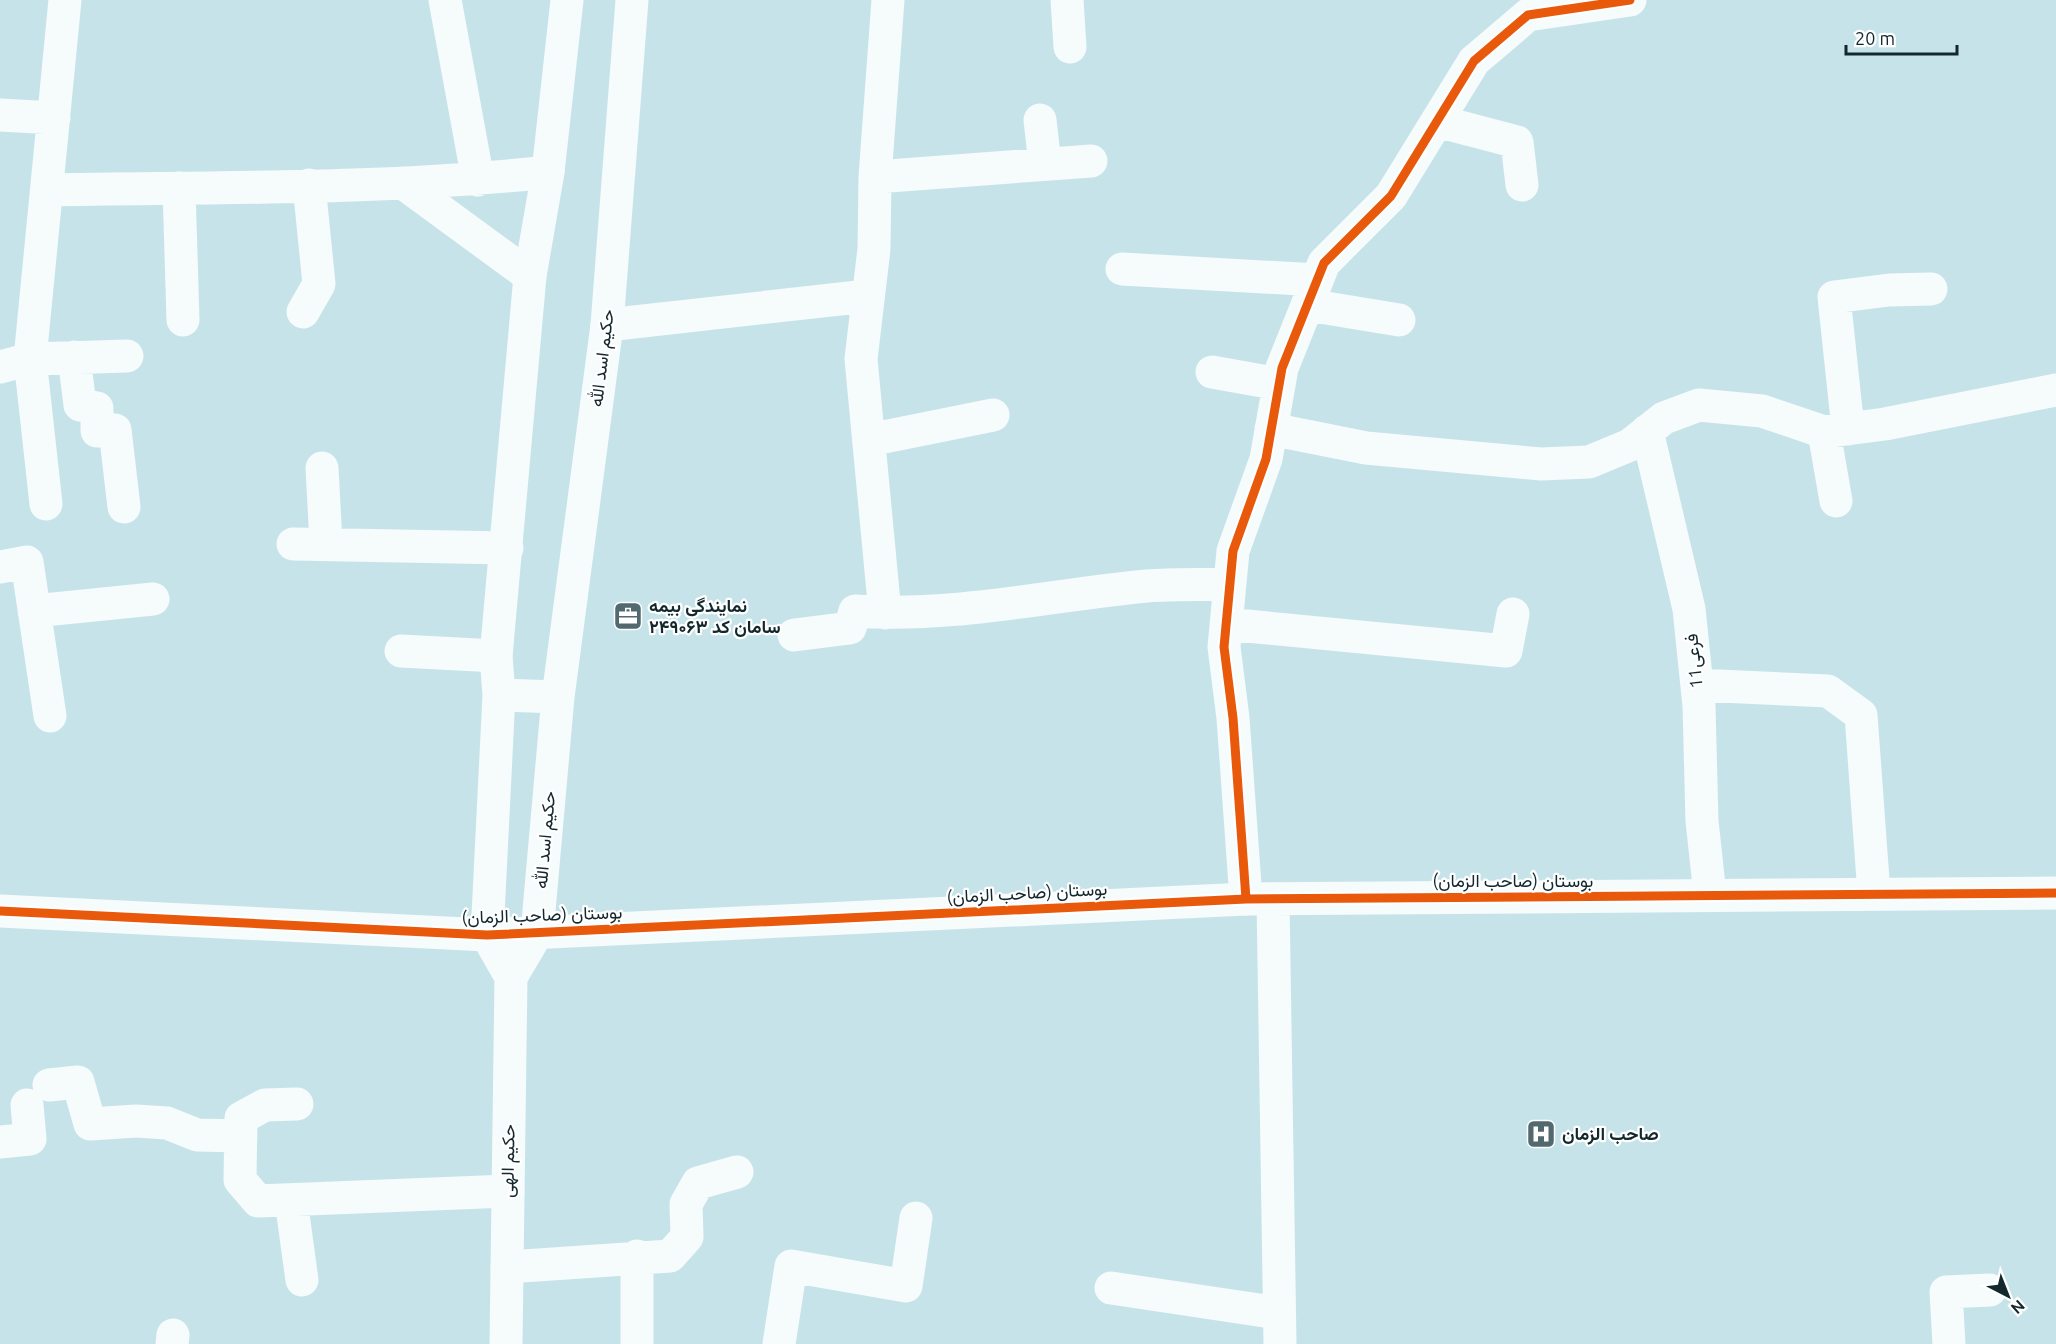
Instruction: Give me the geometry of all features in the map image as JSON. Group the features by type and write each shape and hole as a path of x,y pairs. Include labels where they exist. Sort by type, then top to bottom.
{"street":[{"path":"45,504 15,363 47,190 65,0"},
{"path":"445,0 478,180"},
{"path":"511,978 487,935 499,695 496,656 530,276 548,172 567,0"},
{"name":"حکیم اسد الله","path":"511,978 537,933 558,697 607,325 632,0"},
{"path":"885,613 861,359 874,249 875,177 888,0"},
{"path":"1068,0 1070,47"},
{"path":"1111,1288 1279,1328 1259,899 1224,647 1233,551 1266,459 1282,368 1312,292 1324,263 1391,196 1474,61 1514,14 1528,15 1630,0"},
{"path":"0,115 54,118"},
{"path":"1040,120 1045,164"},
{"path":"1437,121 1517,142 1522,185"},
{"path":"875,177 1092,161"},
{"path":"47,190 403,183 478,180 548,172"},
{"path":"403,183 530,276"},
{"path":"303,312 319,284 309,185"},
{"path":"179,188 183,320"},
{"path":"1122,269 1312,292 1399,320"},
{"path":"1836,501 1834,297 1889,290 1931,290"},
{"path":"607,325 867,296"},
{"path":"15,363 74,357 127,356"},
{"path":"74,357 80,405 98,408 97,431 115,430 124,507"},
{"path":"1212,372 1279,384"},
{"path":"1271,429 1366,448 1541,464 1589,462 1630,444 1664,418 1698,405 1762,411 1836,430 1885,424 2056,390"},
{"path":"869,440 993,415"},
{"name":"فرعی11","path":"1647,431 1689,609 1697,685 1702,821 1710,896"},
{"path":"322,468 326,543"},
{"path":"293,544 507,548"},
{"path":"0,567 27,562 50,716"},
{"path":"794,635 850,628 855,610 885,613 942,611 1149,586 1230,584"},
{"path":"34,612 153,599"},
{"path":"1226,624 1506,651 1513,614"},
{"path":"401,651 496,656"},
{"path":"1697,685 1828,691 1861,715 1874,894"},
{"path":"499,695 558,697"},
{"name":"بوستان (صاحب الزمان)","path":"0,911 487,935 1259,899 2056,892"},
{"name":"حکیم الهی","path":"506,1344 511,978"},
{"path":"0,1142 30,1139 38,1095 78,1082 90,1124 136,1121 167,1123 197,1135 241,1136"},
{"path":"297,1104 265,1105 242,1118 240,1179 258,1201 508,1191"},
{"path":"507,1267 637,1256 670,1256 687,1237 686,1203 698,1184 737,1172"},
{"path":"291,1200 302,1280"},
{"path":"779,1344 791,1266 906,1287 916,1218"},
{"path":"637,1256 637,1344"},
{"path":"1949,1344 1946,1292 1990,1290"}],"cycle path":[{"path":"1246,899 1233,718 1224,647 1233,551 1266,459 1282,368 1324,263 1391,196 1474,61 1528,15 1630,0"},
{"path":"0,911 487,935 1246,899 2056,893"}],"place":[{"name":"نمایندگی بیمه سامان کد ۲۴۹۰۶۳","path":"628,616"},
{"name":"صاحب الزمان","path":"1541,1134"}]}
